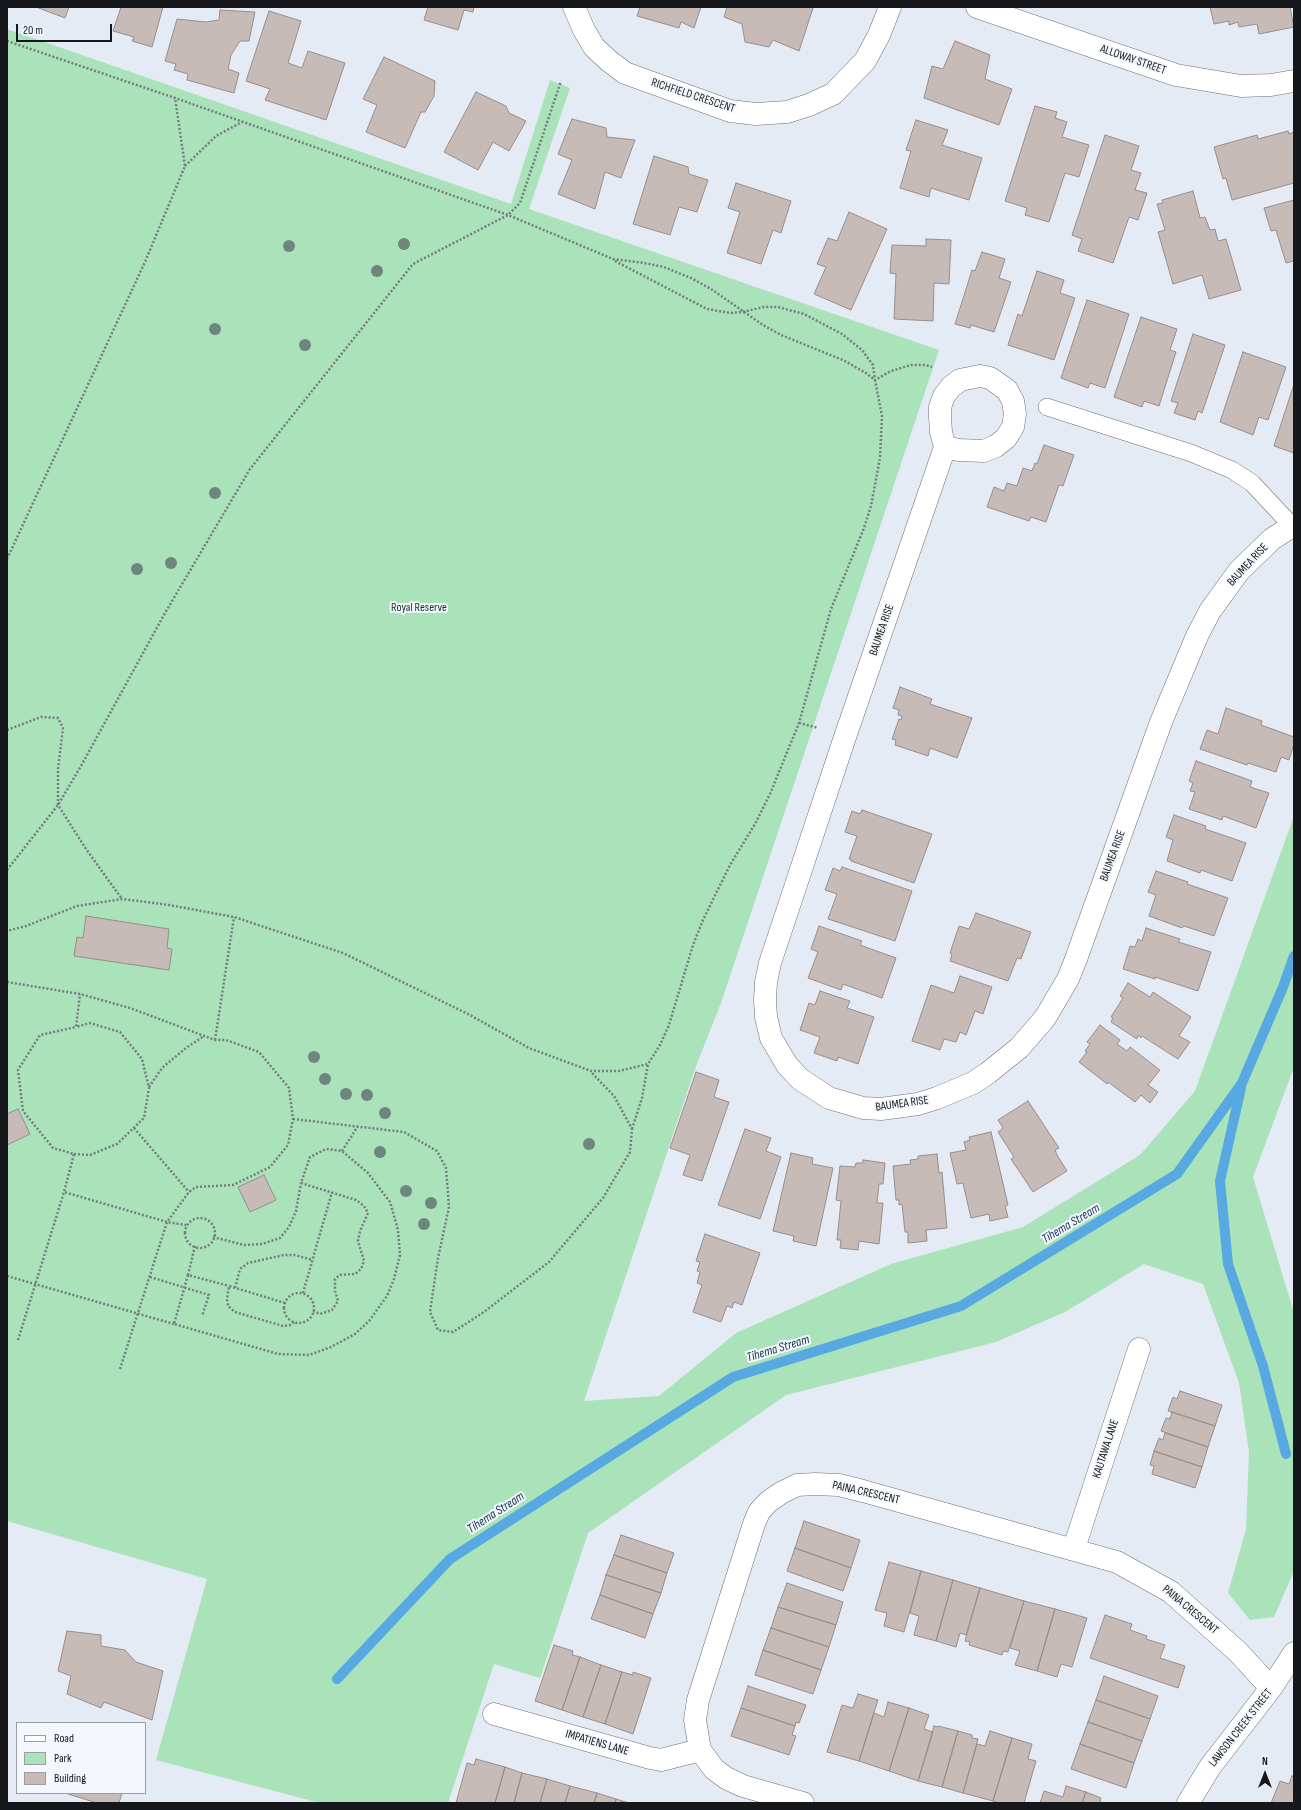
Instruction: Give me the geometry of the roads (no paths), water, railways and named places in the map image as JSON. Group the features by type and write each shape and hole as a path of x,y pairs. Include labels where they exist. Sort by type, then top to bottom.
{"street":[{"name":"RICHFIELD CRESCENT","path":"574,7 584,30 594,46 609,62 625,73 730,111 756,114 787,112 809,105 833,94 865,62 879,35 890,7"},
{"name":"ALLOWAY STREET","path":"977,7 1176,75 1241,86 1271,86 1294,81"},
{"name":"BAUMEA RISE","path":"945,447 845,737 770,963 766,982 766,1017 771,1038 788,1065 800,1079 829,1098 863,1108 881,1109 918,1104 973,1083 1019,1048 1045,1018 1068,979 1076,959 1161,722 1197,636 1210,611 1239,571 1272,539 1293,525"},
{"name":"KAUTAWA LANE","path":"1074,1548 1139,1349"},
{"name":"PAINA CRESCENT","path":"803,1803 743,1786 726,1778 714,1769 700,1750 695,1720 698,1700 759,1512 768,1502 796,1485 839,1485 1074,1548 1117,1562 1171,1592 1238,1652 1272,1688"},
{"name":"LAWSON CREEK STREET","path":"1188,1803 1210,1767 1272,1688 1294,1653"},
{"name":"IMPATIENS LANE","path":"494,1714 650,1758 667,1759 700,1750"}],"lane":[{"path":"1047,407 1191,453 1232,470 1252,483 1293,525"}],"waterway":[{"name":"Tihema Stream","path":"337,1679 450,1559 733,1377 961,1306 1177,1174 1242,1083 1283,987 1294,956"},
{"name":"Tihema Stream","path":"1241,1088 1220,1181 1228,1264 1263,1366 1286,1454"}],"park label":[{"name":"Royal Reserve","path":"419,608"}]}
